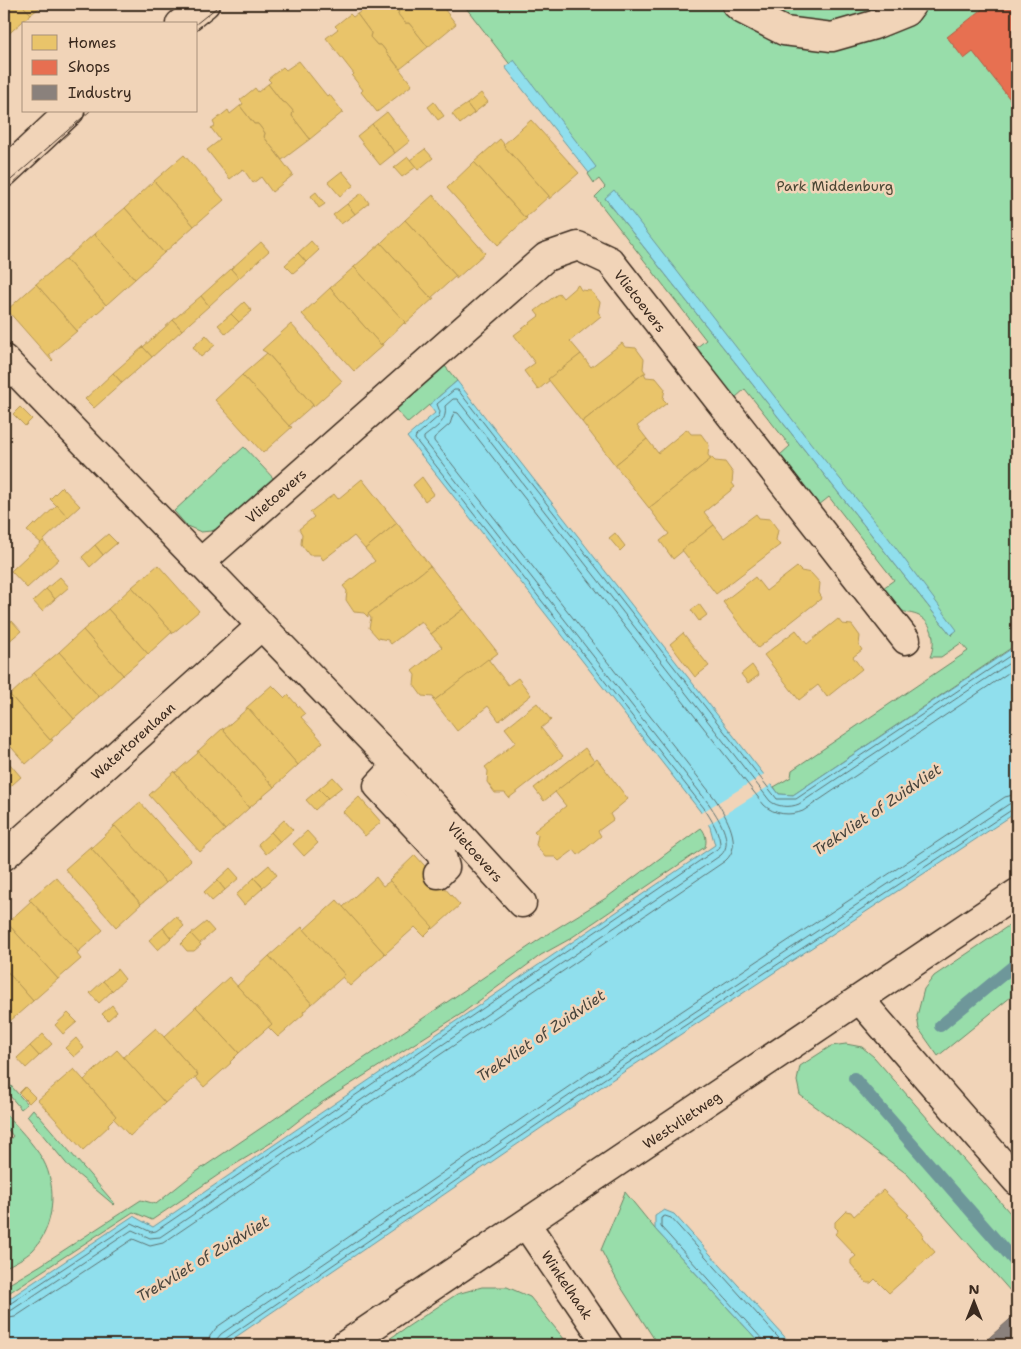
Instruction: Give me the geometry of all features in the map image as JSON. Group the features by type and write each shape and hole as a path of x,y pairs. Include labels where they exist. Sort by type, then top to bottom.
{"street":[{"path":"182,22 205,4"},
{"path":"736,4 743,10 784,31 832,36 874,25 906,12 912,4"},
{"path":"4,173 69,112"},
{"name":"Vlietoevers","path":"200,563 546,257 578,246 610,261 906,640"},
{"name":"Vlietoevers","path":"4,359 397,766 522,904"},
{"name":"Watertorenlaan","path":"4,856 261,626"},
{"path":"397,766 378,786 441,853 445,867 438,874"},
{"name":"Westvlietweg","path":"345,1345 1017,893"},
{"path":"860,1000 1017,1181"},
{"name":"Winkelhaak","path":"526,1224 608,1345"}],"green space":[{"name":"Park Middenburg","path":"463,4 1017,4 1017,644 793,795 779,794 774,787 791,777 792,770 968,651 961,643 941,657 930,657 933,640 928,624 919,616 903,611 896,605 883,588 894,580 829,497 819,505 780,455 790,446 745,389 735,398 696,348 706,340 595,197 605,187 599,179 594,183 588,174 592,170","holes":["605,198 954,633 951,635"]},
{"path":"445,366 457,381 408,423 396,410"},
{"path":"244,447 275,480 223,527 201,532 187,526 174,511"},
{"path":"701,828 706,837 705,847 568,940 541,955 461,1014 321,1103 269,1144 224,1171 152,1220 133,1212 4,1296 4,1287 141,1200 156,1204 196,1172 549,933 606,898"},
{"path":"1017,920 1017,992 938,1056 919,1029 917,1016 924,989 934,976"},
{"path":"846,1044 862,1047 874,1057 1017,1221 1017,1308 1012,1313 1012,1293 907,1174 800,1095 797,1081 800,1066 831,1046"},
{"path":"4,1078 27,1104 21,1109 4,1089"},
{"path":"33,1109 114,1205 70,1168 27,1116"},
{"path":"4,1112 30,1141 43,1160 51,1182 52,1207 46,1230 33,1250 4,1268 4,1146 13,1136 4,1125"},
{"path":"625,1192 655,1229 762,1345 658,1345 619,1284 601,1250"},
{"path":"482,1287 507,1287 530,1297 569,1345 484,1345 482,1343 479,1345 380,1345 457,1294"}],"water":[{"path":"514,60 596,167 589,173 505,67"},
{"path":"614,190 813,446 887,536 957,630 951,635 605,198"},
{"name":"Trekvliet of Zuidvliet","path":"457,381 779,794 793,795 1017,645 1017,812 604,1085 224,1345 4,1345 4,1302 133,1216 153,1227 715,845 710,827 700,811 407,437 435,413 429,405"},
{"path":"664,1210 674,1214 792,1345 762,1345 655,1229 655,1216"}],"pier":[{"path":"766,773 774,783 706,826 699,814"}],"building: Homes":[{"path":"4,4 21,4 31,14 4,38"},
{"path":"21,4 45,4 31,14"},
{"path":"363,4 394,4 399,10 398,14 405,23 409,23 428,47 400,69 381,45 377,45 370,37 371,33 357,14 366,8"},
{"path":"394,4 453,4 445,10 456,24 428,47 409,23 405,23 398,14 399,10"},
{"path":"350,14 353,17 357,14 371,33 370,37 377,45 381,45 412,85 377,112 361,92 363,90 352,76 354,74 326,38 338,29 335,26"},
{"path":"299,61 327,96 329,94 343,112 310,139 292,116 293,111 286,103 282,102 268,84 271,82 268,79 283,67 286,70"},
{"path":"268,84 282,102 286,103 293,111 292,116 310,139 282,160 264,137 265,133 258,124 254,124 240,106 243,104 240,100 255,88 258,92"},
{"path":"481,93 488,102 474,113 467,104"},
{"path":"434,102 444,116 438,120 428,107"},
{"path":"467,104 474,113 460,124 452,114"},
{"path":"240,106 254,124 258,124 265,133 264,137 293,175 272,192 261,177 253,183 243,169 230,179 207,150 220,140 211,128 215,126 213,122 228,110 230,114"},
{"path":"387,112 410,141 395,153 372,124"},
{"path":"531,120 579,173 549,199 549,196 503,145"},
{"path":"372,124 395,153 380,165 357,136"},
{"path":"500,139 503,145 549,196 525,218 474,162"},
{"path":"425,149 433,158 418,170 410,160"},
{"path":"184,155 224,200 194,226 154,181"},
{"path":"408,157 416,167 402,177 394,168"},
{"path":"474,162 527,218 498,245 447,188"},
{"path":"342,171 354,185 340,196 328,182"},
{"path":"154,181 194,226 164,253 125,208"},
{"path":"316,192 325,204 319,208 311,196"},
{"path":"362,193 369,203 355,214 347,204"},
{"path":"433,195 485,253 456,279 456,276 405,220"},
{"path":"347,204 355,214 341,224 333,215"},
{"path":"125,208 164,253 135,279 94,234"},
{"path":"405,220 456,276 431,298 381,243"},
{"path":"94,234 135,279 106,305 66,259"},
{"path":"311,241 319,250 306,262 298,253"},
{"path":"261,242 269,251 239,278 231,269"},
{"path":"381,243 431,298 434,298 405,324 354,267"},
{"path":"298,253 306,262 293,273 285,265"},
{"path":"66,259 106,305 77,331 36,284"},
{"path":"354,267 405,322 381,345 330,288"},
{"path":"231,269 239,278 209,306 201,296"},
{"path":"36,284 77,331 49,355 52,361 7,310"},
{"path":"578,285 581,290 591,291 600,302 598,312 601,316 570,341 581,354 538,390 524,371 535,363 514,335 539,316 535,311 559,293 563,298"},
{"path":"330,288 383,345 354,371 302,314"},
{"path":"201,296 209,306 182,330 173,320"},
{"path":"244,302 252,311 239,322 231,314"},
{"path":"231,314 239,322 226,334 218,325"},
{"path":"173,320 182,330 152,357 143,347"},
{"path":"291,324 342,381 313,407 267,353 262,350"},
{"path":"206,335 215,345 201,357 193,347"},
{"path":"622,343 625,347 636,348 644,359 643,369 646,373 582,422 548,379 581,354 591,367"},
{"path":"143,347 152,357 122,383 113,373"},
{"path":"267,353 313,405 289,426 242,375"},
{"path":"113,373 122,383 94,408 85,399"},
{"path":"644,373 646,377 656,378 665,389 663,399 667,403 637,426 647,439 615,465 582,422"},
{"path":"242,375 292,427 263,453 215,400"},
{"path":"20,407 32,419 25,426 13,414"},
{"path":"687,429 691,434 701,434 709,445 708,455 711,459 649,508 615,465 647,439 658,453"},
{"path":"710,457 715,461 725,462 733,473 732,483 735,487 704,512 714,525 673,559 660,541 669,534 649,508 711,459"},
{"path":"422,477 434,494 425,501 413,485"},
{"path":"362,479 397,523 365,549 354,536 323,560 320,555 309,555 301,544 302,534 299,529 314,517 310,512 334,494 338,499"},
{"path":"62,487 80,506 68,517 50,499"},
{"path":"57,505 68,517 41,543 27,531"},
{"path":"756,514 759,518 770,519 778,530 776,540 780,545 716,594 682,550 714,525 724,538"},
{"path":"397,523 430,566 368,614 368,617 364,613 354,612 346,600 347,591 343,586 375,561 365,549"},
{"path":"615,533 625,546 620,551 609,538"},
{"path":"108,534 117,543 103,555 95,545"},
{"path":"43,541 59,559 27,588 11,571"},
{"path":"95,545 103,555 90,567 82,557"},
{"path":"158,565 199,611 172,634 132,587"},
{"path":"430,566 464,609 431,634 421,621 391,644 388,640 378,638 369,628 371,618 368,614"},
{"path":"797,567 801,571 811,573 820,583 819,593 822,598 758,648 723,602 755,577 766,591"},
{"path":"60,577 69,587 55,599 46,589"},
{"path":"4,581 10,589 4,595"},
{"path":"132,587 172,632 148,654 108,609"},
{"path":"46,589 55,599 42,611 33,601"},
{"path":"699,604 707,615 699,621 691,610"},
{"path":"108,609 148,654 123,675 83,630"},
{"path":"464,609 498,653 435,700 433,697 422,696 414,685 415,675 412,671 442,647 431,634"},
{"path":"838,619 842,624 852,625 860,636 859,645 862,650 853,657 862,669 827,697 818,685 799,700 764,655 796,630 807,644"},
{"path":"12,621 21,631 7,643 4,639 4,628"},
{"path":"83,630 123,675 99,697 59,652"},
{"path":"683,633 709,666 695,677 670,644"},
{"path":"59,652 99,697 74,719 34,673"},
{"path":"488,659 508,685 518,678 531,695 499,721 488,706 457,731 433,700"},
{"path":"752,665 759,675 748,683 741,674"},
{"path":"34,673 74,719 50,740 10,695"},
{"path":"272,685 285,698 288,695 305,714 301,717 323,742 298,765 246,708"},
{"path":"10,695 50,740 53,740 26,764 4,739 4,701"},
{"path":"537,703 551,720 541,728 563,756 509,798 505,793 495,793 487,782 488,771 485,767 516,742 505,728"},
{"path":"248,708 298,765 274,787 223,730"},
{"path":"223,728 274,787 249,808 198,751"},
{"path":"585,748 594,761 544,801 534,788"},
{"path":"197,751 249,808 225,830 175,773 198,753"},
{"path":"4,757 21,777 4,792"},
{"path":"597,759 628,799 610,814 613,820 598,831 601,836 578,855 574,850 559,861 555,857 545,857 536,845 538,835 534,831 566,806 555,792"},
{"path":"175,771 225,830 200,852 149,795"},
{"path":"333,777 342,787 328,798 319,789"},
{"path":"319,789 328,798 315,810 306,800"},
{"path":"359,797 381,822 365,836 343,812"},
{"path":"140,802 191,860 166,883 113,826"},
{"path":"284,820 293,830 280,842 271,832"},
{"path":"115,826 166,883 141,904 91,848"},
{"path":"307,831 318,843 304,856 293,844"},
{"path":"271,832 280,842 266,854 258,844"},
{"path":"91,846 141,904 116,927 65,869"},
{"path":"415,855 460,905 433,929 389,880"},
{"path":"269,865 277,875 263,887 254,878"},
{"path":"230,868 239,878 225,890 217,880"},
{"path":"56,877 103,930 78,952 29,900"},
{"path":"376,877 383,886 390,881 433,927 424,936 415,927 385,954 343,907"},
{"path":"254,878 263,888 244,905 236,895"},
{"path":"217,880 225,890 212,901 204,892"},
{"path":"337,900 385,954 350,986 342,977 345,975 304,930"},
{"path":"31,901 78,952 77,954 81,959 58,979 7,923"},
{"path":"176,916 184,926 171,938 163,928"},
{"path":"7,920 7,923 58,979 33,1001 4,968 4,924"},
{"path":"206,922 214,931 199,944 191,934"},
{"path":"302,927 345,975 312,1004 269,956"},
{"path":"163,928 171,938 158,950 149,940"},
{"path":"191,934 201,945 194,951 187,951 181,944"},
{"path":"269,956 312,1004 303,1012 304,1014 278,1037 268,1027 272,1024 237,986"},
{"path":"4,968 33,1001 9,1022 4,1017"},
{"path":"117,969 125,979 112,991 103,981"},
{"path":"229,977 272,1024 239,1053 196,1007"},
{"path":"103,981 112,991 99,1003 90,993"},
{"path":"112,1005 117,1012 108,1020 102,1014"},
{"path":"196,1007 239,1053 231,1063 204,1087 195,1077 198,1075 164,1037"},
{"path":"68,1013 77,1022 63,1034 55,1025"},
{"path":"4,1017 9,1022 4,1027"},
{"path":"156,1028 198,1075 165,1103 123,1057"},
{"path":"43,1034 52,1044 39,1056 30,1046"},
{"path":"76,1038 84,1048 74,1057 65,1048"},
{"path":"30,1046 39,1056 26,1068 17,1058"},
{"path":"117,1050 165,1103 130,1136 113,1118 116,1116 84,1080"},
{"path":"74,1069 116,1116 108,1124 109,1126 83,1150 38,1100"},
{"path":"25,1087 35,1097 29,1103 19,1093"},
{"path":"883,1190 909,1215 907,1216 924,1235 922,1237 935,1252 889,1293 875,1279 871,1283 867,1283 851,1264 851,1260 856,1256 835,1234 838,1230 835,1227 835,1222 846,1211 851,1212 854,1216"}],"building: Shops":[{"path":"989,4 1017,4 1017,108 973,52 964,59 947,37"}],"building: Industry":[{"path":"1017,1313 1017,1345 981,1345"}],"waterway":[{"path":"940,1026 1017,963"},
{"path":"854,1078 1017,1264"}],"tram line":[{"path":"198,22 221,4"},
{"path":"4,186 89,112"}]}
